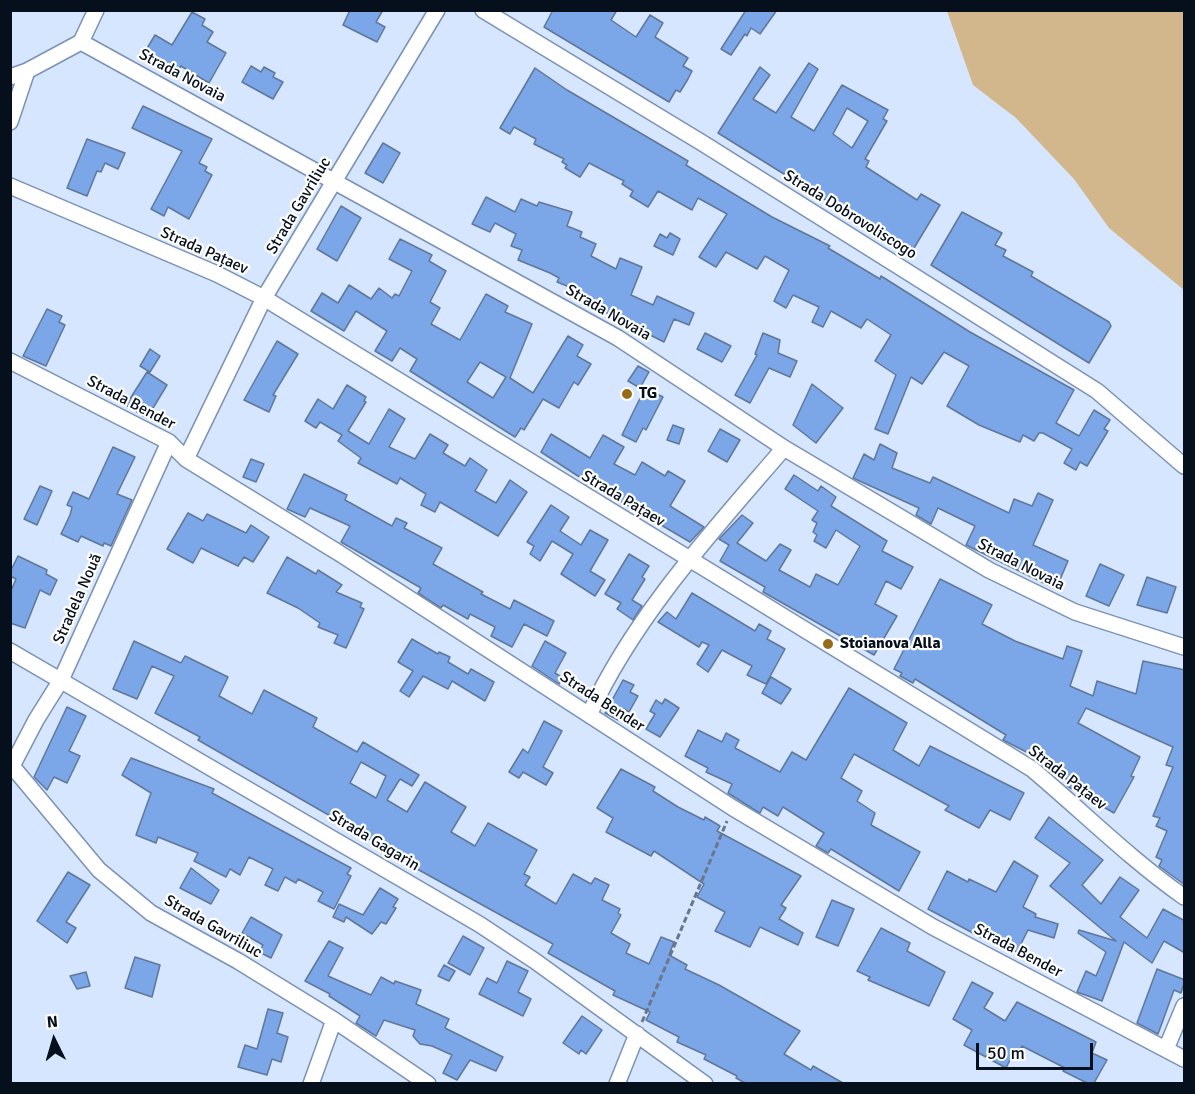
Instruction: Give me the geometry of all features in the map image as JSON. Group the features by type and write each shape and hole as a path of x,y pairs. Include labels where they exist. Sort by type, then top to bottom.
{"street":[{"path":"10,77 27,71 81,42 96,10"},
{"name":"Strada Gavriliuc","path":"186,459 264,298 437,10"},
{"name":"Strada Dobrovoliscogo","path":"483,10 704,144 1097,391 1185,466"},
{"name":"Strada Novaia","path":"81,42 618,338 784,447 1025,589 1075,612 1185,647"},
{"path":"10,122 27,71"},
{"name":"Strada Pațaev","path":"10,186 217,274 264,298 472,428 1032,769 1101,828 1133,859 1185,897"},
{"name":"Strada Bender","path":"10,361 169,442 186,459 339,553 733,808 933,927 1185,1059"},
{"name":"Stradela Nouă","path":"12,766 36,720 62,680 169,442"},
{"path":"589,715 623,648 691,560 784,447"},
{"name":"Strada Gagarin","path":"10,651 478,924 705,1083"},
{"name":"Strada Gavriliuc","path":"12,766 99,870 152,913 238,961 334,1020 428,1083"},
{"path":"1166,1048 1185,1006"},
{"path":"311,1083 334,1020"},
{"path":"617,1083 637,1034"}],"path":[{"path":"637,1034 733,808"}],"shaded area":[{"path":"947,11 1184,11 1184,290 1109,228 1074,179 1016,118 973,85"}],"building":[{"path":"350,10 383,10 376,22 385,27 377,42 343,25"},
{"path":"553,10 617,10 611,20 636,37 650,15 663,23 655,37 688,58 683,66 692,71 680,92 676,90 669,102 544,27"},
{"path":"746,10 777,10 760,34 751,28 731,55 721,49"},
{"path":"192,12 205,19 202,25 213,32 207,42 226,53 209,83 181,66 176,74 143,55 155,35 172,45"},
{"path":"809,63 818,69 791,117 814,131 842,85 888,110 883,119 887,121 865,159 869,161 866,167 917,200 921,194 940,205 911,253 718,133 760,67 770,75 753,99 776,113","holes":["847,108 868,121 852,148 833,134"]},
{"path":"251,66 261,72 264,67 275,73 273,77 283,82 273,99 242,82"},
{"path":"535,68 567,90 688,161 686,165 772,217 830,246 828,248 880,279 881,276 970,332 1074,390 1056,423 1079,436 1094,410 1110,420 1104,429 1108,431 1087,466 1080,462 1076,470 1064,463 1072,449 1043,433 1039,433 1034,441 1023,435 1020,442 979,425 947,406 969,366 944,352 922,384 911,377 888,434 875,429 896,375 875,361 891,335 867,319 861,328 831,311 823,327 812,322 819,307 793,295 786,308 774,301 789,270 765,256 757,269 726,252 716,267 699,257 727,214 698,198 692,210 658,191 648,207 630,196 633,191 622,184 624,181 589,163 580,177 565,168 567,165 562,162 564,159 534,144 536,139 514,127 510,134 500,128"},
{"path":"143,106 212,139 199,163 207,167 205,171 212,175 189,219 168,207 164,216 151,209 182,151 132,128"},
{"path":"87,139 125,153 118,169 105,163 101,172 97,171 87,196 67,188"},
{"path":"383,143 400,153 383,183 365,173"},
{"path":"486,197 515,212 521,199 537,206 539,202 572,212 567,226 582,232 580,237 596,244 591,256 616,269 620,258 642,267 631,295 653,305 657,296 694,313 689,325 674,319 664,342 579,299 582,292 557,282 559,278 550,273 518,260 522,250 511,246 516,234 495,223 490,232 472,224"},
{"path":"341,206 361,218 337,261 317,249"},
{"path":"962,212 1002,233 995,245 1006,250 1003,256 1033,272 1031,276 1109,322 1111,326 1089,363 931,265"},
{"path":"670,233 680,239 673,255 654,246 660,234 667,238"},
{"path":"400,239 432,255 429,261 446,271 430,302 440,308 431,324 460,340 486,294 508,306 505,312 532,324 510,378 533,393 568,336 583,345 577,356 591,364 578,385 574,382 559,408 543,399 524,430 521,428 515,437 410,371 417,359 400,348 392,361 375,351 387,331 356,311 344,331 311,311 322,293 338,303 349,285 371,299 379,288 392,298 395,294 399,296 412,271 389,259","holes":["480,362 506,377 493,398 467,382"]},
{"path":"47,309 62,316 59,322 65,325 46,366 23,356"},
{"path":"705,333 731,346 722,362 697,349"},
{"path":"763,333 780,340 778,353 797,361 790,377 769,368 750,403 735,395 757,355 755,354"},
{"path":"277,341 298,354 273,395 276,396 269,412 244,400"},
{"path":"150,349 160,356 150,372 140,366"},
{"path":"638,366 649,372 640,388 628,381"},
{"path":"147,372 167,385 147,418 126,405"},
{"path":"812,384 843,408 816,443 793,425"},
{"path":"347,385 366,397 364,401 366,402 348,431 369,444 389,409 405,419 389,447 415,459 430,434 448,445 443,453 465,466 470,458 487,470 475,491 496,503 510,480 527,492 498,536 440,502 435,512 421,505 426,494 400,478 397,484 358,463 361,458 338,441 342,435 320,422 316,428 305,421 318,399 333,409"},
{"path":"645,388 663,397 646,430 643,428 636,442 622,435"},
{"path":"673,425 684,429 679,444 667,440"},
{"path":"720,429 740,440 727,462 708,451"},
{"path":"551,434 590,458 603,435 624,447 614,464 635,475 642,462 665,476 668,471 685,481 670,506 704,527 690,542 581,478 541,452"},
{"path":"880,444 897,453 892,468 930,483 933,477 1009,513 1014,499 1032,506 1038,493 1053,500 1033,545 1068,561 1056,589 966,545 975,526 938,508 931,524 916,515 919,508 853,478 864,454 874,460"},
{"path":"113,447 135,457 117,494 132,500 111,546 104,543 103,546 81,536 78,542 61,534 70,515 72,507 67,505 73,492 89,499"},
{"path":"251,459 264,464 256,482 243,477"},
{"path":"304,474 347,495 345,500 392,526 396,518 407,523 404,528 442,548 433,564 483,592 481,594 510,609 514,600 554,621 547,636 524,624 512,647 491,636 495,627 470,614 468,619 443,605 441,608 418,593 421,588 341,542 350,526 310,508 305,517 287,509"},
{"path":"794,475 818,491 821,486 836,497 831,506 887,541 882,551 913,567 901,589 886,581 875,604 897,616 874,655 763,592 765,587 720,561 729,545 719,539 742,515 753,523 737,543 766,561 780,544 791,550 779,570 810,587 816,574 838,585 860,546 836,530 826,548 814,541 817,535 813,532 817,523 812,520 818,511 785,489"},
{"path":"40,486 52,491 37,525 24,519"},
{"path":"551,505 569,517 560,531 581,545 590,530 608,540 590,571 605,580 595,596 561,574 573,554 552,541 540,561 530,554 534,546 527,542"},
{"path":"188,513 203,521 207,514 246,533 251,525 269,537 253,562 244,557 238,566 201,548 193,563 167,549"},
{"path":"629,554 649,566 642,577 645,579 632,600 642,606 633,620 617,609 621,603 605,594"},
{"path":"18,556 47,570 46,574 57,580 50,595 40,590 25,628 10,623 10,593 16,579 10,576 10,572"},
{"path":"287,557 316,574 318,570 342,585 336,592 362,603 360,607 364,609 346,648 334,643 338,635 318,627 320,623 298,608 267,593"},
{"path":"1100,564 1124,575 1109,606 1086,596"},
{"path":"1147,577 1176,587 1167,613 1137,605"},
{"path":"940,579 992,605 982,624 1015,641 1063,659 1067,646 1082,651 1070,686 1093,696 1097,681 1136,694 1143,661 1185,670 1185,885 1159,866 1162,860 1156,857 1167,831 1156,826 1160,818 1153,816 1173,767 1166,765 1173,747 1086,708 1078,723 1140,757 1131,776 1134,777 1114,813 1067,786 1070,781 1040,763 1042,760 1003,740 1006,735 915,679 913,683 900,676 902,673 894,669"},
{"path":"692,593 755,631 759,624 771,631 767,639 785,649 766,684 747,675 752,666 722,650 708,672 697,664 709,645 702,642 699,647 658,622 667,612 676,619"},
{"path":"412,639 438,654 439,652 450,657 448,662 468,674 471,669 494,682 485,701 452,681 448,689 423,676 409,697 400,691 413,671 398,662"},
{"path":"134,641 181,663 185,656 228,677 219,696 252,714 264,690 317,718 313,727 357,752 363,742 419,775 412,786 400,779 387,800 407,812 425,782 466,807 451,832 475,846 488,823 537,850 524,874 530,877 525,885 556,904 573,874 591,884 595,878 609,885 602,900 620,909 618,913 621,915 611,933 630,944 626,953 649,964 661,937 674,942 669,955 687,965 685,969 719,985 800,1031 784,1054 811,1070 813,1066 843,1083 745,1083 736,1078 737,1076 704,1059 706,1055 677,1042 679,1037 646,1020 650,1012 613,995 615,991 548,953 553,944 390,854 360,833 198,740 200,737 155,713 174,676 152,666 137,699 113,689","holes":["361,762 386,776 376,798 350,783"]},
{"path":"545,641 566,653 555,673 563,678 559,684 532,666"},
{"path":"771,677 791,689 781,704 762,693"},
{"path":"623,680 634,685 630,692 638,696 629,712 624,709 618,720 605,713"},
{"path":"849,688 907,723 893,750 919,766 930,746 1024,793 1010,820 990,810 979,828 945,810 949,806 854,754 841,778 862,791 857,801 875,813 871,825 920,852 899,891 831,849 828,853 816,846 824,833 783,807 778,816 763,807 760,813 758,812 728,793 732,784 706,772 708,768 685,756 698,730 722,742 726,733 739,740 735,748 780,772 792,752 806,760"},
{"path":"665,699 679,708 660,737 646,729 655,714 650,711 656,700 662,704"},
{"path":"67,707 86,716 69,751 80,756 67,783 54,777 47,790 34,777"},
{"path":"544,721 562,731 543,767 553,773 546,785 523,772 519,778 509,772 523,749 528,753"},
{"path":"131,758 214,789 212,793 351,868 347,874 351,876 334,909 318,901 323,892 298,879 296,883 285,877 278,891 265,885 273,869 249,857 240,875 230,869 226,877 194,861 198,853 158,837 156,843 136,835 151,793 122,775"},
{"path":"621,769 655,787 653,791 678,807 704,820 705,817 720,826 717,831 801,876 781,905 786,908 779,919 803,933 798,945 760,927 750,947 715,931 725,912 697,897 704,884 654,851 651,856 606,832 613,818 597,808"},
{"path":"1049,817 1103,860 1082,885 1101,904 1120,877 1139,890 1120,917 1147,938 1163,909 1185,921 1185,953 1164,941 1152,963 1124,942 1102,1001 1077,992 1086,971 1096,976 1106,952 1078,933 1079,930 1116,941 1050,886 1070,863 1035,838"},
{"path":"1014,861 1038,876 1023,907 1036,914 1035,917 1058,924 1054,938 1028,930 1017,952 989,939 988,941 928,909 947,871 968,882 969,879 996,892"},
{"path":"191,868 219,890 211,904 180,888"},
{"path":"68,872 90,885 66,922 76,928 67,943 37,921"},
{"path":"380,888 398,899 393,907 396,908 386,924 381,922 372,934 346,917 344,922 333,917 339,904 363,915"},
{"path":"832,900 854,909 838,946 816,937"},
{"path":"251,917 282,935 271,958 259,952 263,945 242,933"},
{"path":"881,928 910,943 907,951 945,972 929,1006 868,980 870,977 857,971"},
{"path":"463,936 484,948 470,975 448,963"},
{"path":"329,941 343,948 328,976 371,995 381,977 394,984 395,981 421,990 416,1004 449,1019 445,1028 503,1057 496,1071 470,1060 457,1080 443,1073 452,1055 432,1046 420,1044 413,1036 415,1030 384,1020 376,1036 356,1023 360,1016 329,996 330,994 305,981"},
{"path":"135,957 160,965 152,997 125,988"},
{"path":"507,961 528,971 518,992 531,999 523,1016 479,994 487,978 497,983"},
{"path":"444,965 455,971 449,981 438,976"},
{"path":"1157,969 1185,980 1181,993 1174,990 1158,1034 1137,1023"},
{"path":"86,972 90,986 77,989 70,976"},
{"path":"972,982 993,993 984,1008 1005,1021 1017,1002 1096,1042 1092,1053 1107,1060 1094,1083 1087,1083 1063,1071 1065,1068 1022,1046 1016,1058 1012,1056 1006,1068 964,1045 972,1030 953,1019"},
{"path":"268,1009 283,1013 277,1033 288,1037 281,1062 272,1059 267,1075 238,1067 245,1045 257,1049"},
{"path":"582,1016 602,1030 586,1054 581,1050 579,1054 563,1043"}],"place":[{"name":"TG","path":"627,394"},
{"name":"Stoianova Alla","path":"828,644"}]}
